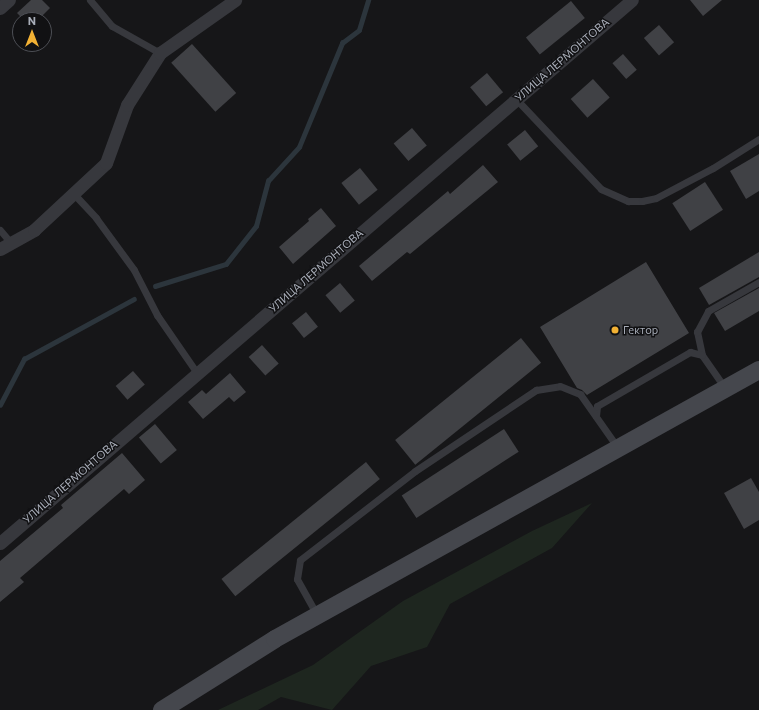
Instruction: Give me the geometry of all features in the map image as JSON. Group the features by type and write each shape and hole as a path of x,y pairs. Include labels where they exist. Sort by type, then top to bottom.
{"main road":[{"path":"162,710 275,639 317,615 759,370"}],"street":[{"path":"0,8 9,0"},
{"path":"6,246 34,230 106,162 127,105 160,53 235,0"},
{"name":"УЛИЦА ЛЕРМОНТОВА","path":"0,543 632,0"}],"lane":[{"path":"90,0 112,26 160,53"},
{"path":"516,99 601,189 628,201 642,201 656,198 713,168 759,139"},
{"path":"74,193 96,218 134,270 157,315 197,373"},
{"path":"0,230 6,246"},
{"path":"725,388 702,355 697,332 708,311 759,282"},
{"path":"596,416 597,406 690,352 702,355"},
{"path":"317,615 297,579 300,560 415,471 536,390 560,386 580,394 619,448"}],"shaded area":[{"path":"592,503 552,548 450,604 427,647 371,666 332,710 281,697 258,710 218,710 313,665 403,601 532,531"}],"building":[{"path":"31,0 42,0 50,8 46,12 18,12"},
{"path":"690,0 722,0 703,16"},
{"path":"571,1 585,18 540,55 526,38"},
{"path":"659,25 674,42 659,55 644,38"},
{"path":"192,44 236,93 215,112 171,63"},
{"path":"623,54 637,70 626,79 612,63"},
{"path":"487,73 503,92 486,106 470,87"},
{"path":"593,79 610,98 587,118 571,99"},
{"path":"412,128 427,146 408,161 394,143"},
{"path":"525,130 538,146 520,161 507,144"},
{"path":"759,154 759,191 746,199 730,171"},
{"path":"483,165 498,182 410,254 407,252 372,281 359,266 448,191 450,194"},
{"path":"360,168 378,190 359,205 341,183"},
{"path":"705,182 723,210 690,231 672,203"},
{"path":"321,208 336,226 293,264 279,247 309,221 308,219"},
{"path":"759,252 759,277 709,305 699,288"},
{"name":"Гектор","path":"646,262 689,333 587,395 582,390 577,388 540,327"},
{"path":"340,283 355,301 340,313 325,295"},
{"path":"759,288 759,311 725,331 714,313"},
{"path":"306,312 318,327 304,338 292,323"},
{"path":"521,338 541,363 415,465 395,440"},
{"path":"262,345 279,364 265,376 249,357"},
{"path":"133,371 145,385 127,400 116,386"},
{"path":"230,373 246,392 234,402 229,397 203,419 188,402 202,390 206,394"},
{"path":"155,424 177,450 161,464 139,437"},
{"path":"504,429 519,452 416,518 402,495"},
{"path":"122,453 145,480 129,494 124,489 20,578 24,582 0,602 0,561 63,508 61,505"},
{"path":"366,462 380,479 235,596 221,579"},
{"path":"751,478 759,492 759,520 744,529 724,493"}],"waterway":[{"path":"155,286 226,264 256,226 268,181 299,147 342,43 359,30 368,0"},
{"path":"0,405 24,359 134,299"}],"place":[{"name":"Гектор","path":"615,330"}]}
